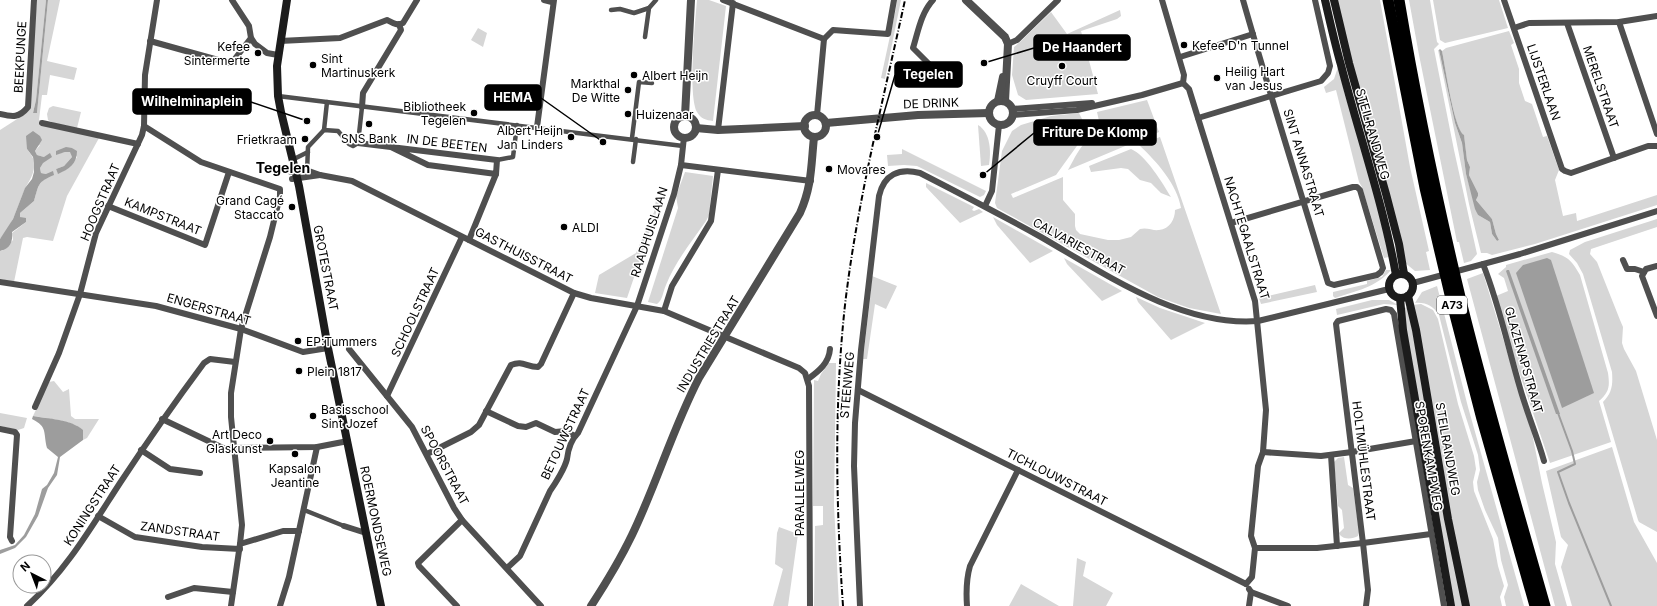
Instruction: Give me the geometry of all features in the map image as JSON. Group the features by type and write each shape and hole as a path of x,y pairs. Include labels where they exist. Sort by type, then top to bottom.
{"highway":[{"name":"A73","path":"1388,0 1425,188 1452,303 1482,419 1535,606"},
{"name":"A73","path":"1399,0 1410,65 1462,301 1492,416 1545,606"}],"main road":[{"name":"GROTESTRAAT","path":"287,0 278,55 278,96 282,121 286,131 299,193 328,348 348,441"},
{"name":"STEILRANDWEG","path":"1325,0 1341,66 1400,274"},
{"name":"STEILRANDWEG","path":"1334,0 1349,63 1399,244 1400,274"},
{"path":"1400,274 1408,276 1413,283 1412,290 1404,297 1391,293 1389,289 1390,280 1400,274"},
{"name":"STEILRANDWEG","path":"1404,297 1403,330 1451,606"},
{"name":"STEILRANDWEG","path":"1404,297 1416,330 1448,519 1466,606"},
{"name":"ROERMONDSEWEG","path":"348,441 382,606"}],"street":[{"name":"BEEKPUNGE","path":"0,114 15,117 22,114 28,107 34,0"},
{"name":"HOOGSTRAAT","path":"35,407 59,353 80,294 96,233 138,144 144,126 145,75 157,0"},
{"path":"232,0 249,26 251,38 255,44 267,53 278,55"},
{"path":"280,41 340,38 388,20 395,25 399,24 403,22 417,0"},
{"path":"537,127 553,1 544,0"},
{"path":"611,10 620,9 634,13 649,8 656,0"},
{"path":"685,116 692,0"},
{"path":"723,0 824,38"},
{"path":"817,115 824,38 833,30 888,34 894,0"},
{"path":"929,64 913,48 927,6 933,0"},
{"path":"966,0 1000,32 1008,44 1002,101"},
{"path":"1008,44 1016,40 1058,0"},
{"path":"1013,112 1077,110 1142,95 1182,83 1184,75 1180,57 1162,0"},
{"name":"SINT ANNASTRAAT","path":"1243,0 1328,283 1331,285 1381,272 1383,268 1360,190 1357,187 1304,201"},
{"path":"1198,118 1321,81 1328,73 1330,66 1315,0"},
{"name":"LIJSTERLAAN","path":"1504,0 1562,169 1571,173 1614,158"},
{"path":"718,130 733,3"},
{"path":"645,36 649,8"},
{"path":"1514,28 1529,23 1619,22 1657,16"},
{"path":"1619,22 1657,134"},
{"name":"MERELSTRAAT","path":"1568,23 1614,158"},
{"path":"324,130 338,131 349,144 353,146 358,143 363,93 401,30 399,24"},
{"path":"1180,57 1253,34"},
{"path":"150,41 229,63 234,60 251,38"},
{"path":"633,162 639,82 652,83"},
{"name":"NACHTEGAALSTRAAT","path":"1182,83 1189,89 1256,301 1266,410 1263,452 1258,466 1251,536 1255,548 1252,577 1246,584"},
{"path":"278,96 634,139 684,142 692,135 696,128 694,120 685,116"},
{"path":"1002,101 1010,104 1013,112 1008,123 1000,125 992,121 988,113 991,105 1002,101"},
{"path":"294,175 307,173 308,147 324,130 327,102"},
{"name":"DE DRINK","path":"826,123 918,115 988,113"},
{"path":"817,115 823,118 826,123 826,129 820,136 814,137 807,133 805,126 808,118 817,115"},
{"path":"684,142 676,133 674,126 677,120 685,116"},
{"path":"42,123 138,144"},
{"path":"497,160 514,157 517,125"},
{"path":"985,206 992,191 1000,125"},
{"path":"144,126 201,162 280,189 280,196 270,237 241,329 231,393 231,417 242,525 231,606"},
{"path":"696,128 718,130 805,126"},
{"name":"INDUSTRIESTRAAT","path":"591,606 615,569 633,534 687,402 699,378 800,213 807,197 811,181 814,137"},
{"name":"RAADHUISLAAN","path":"637,306 674,194 681,165 684,142"},
{"name":"IN DE BEETEN","path":"358,143 391,147 497,160 496,174 428,165 391,147"},
{"path":"1614,158 1648,146 1657,146"},
{"path":"296,158 308,152"},
{"path":"681,165 811,181"},
{"path":"664,311 672,286 712,221 718,170"},
{"name":"CALVARIESTRAAT","path":"896,173 909,170 920,173 985,206 1130,287 1160,302 1214,318 1239,322 1258,321"},
{"name":"GASTHUISSTRAAT","path":"307,173 314,171 320,175 352,181 574,293 591,298 664,311 725,336"},
{"name":"KAMPSTRAAT","path":"108,206 205,245 229,172"},
{"name":"STEENWEG","path":"860,606 854,466 858,390 879,196 884,182 896,173"},
{"path":"469,240 496,174"},
{"path":"1231,223 1304,201"},
{"path":"1413,283 1527,252 1657,212"},
{"name":"SCHOOLSTRAAT","path":"387,396 462,237"},
{"path":"1623,260 1627,269 1635,269 1644,272"},
{"name":"GLAZENAPSTRAAT","path":"1483,264 1520,389 1538,437 1544,461"},
{"path":"1657,266 1646,269 1642,276 1657,316"},
{"name":"ENGERSTRAAT","path":"0,282 156,306 241,329 303,352 328,348"},
{"path":"1258,321 1389,289"},
{"path":"427,454 471,432 480,424 511,365 517,362 532,367 538,367 541,364 574,293"},
{"name":"BETOUWSTRAAT","path":"507,568 520,556 550,491 561,471 566,459 566,454 578,433 637,306"},
{"name":"HOLTMÜHLESTRAAT","path":"1366,606 1368,590 1363,543 1336,324 1338,320 1386,309 1391,310"},
{"name":"SPORENKAMPWEG","path":"1391,310 1394,314 1444,606"},
{"path":"725,336 799,368 805,373 808,379 819,371 825,364 830,355 830,349"},
{"name":"SPOORSTRAAT","path":"349,349 412,427 454,508 462,520 541,606"},
{"name":"KONINGSTRAAT","path":"27,606 57,576 162,419 204,363 210,359 235,362"},
{"name":"PARALLELWEG","path":"808,379 810,606"},
{"name":"TICHLOUWSTRAAT","path":"858,390 1246,584"},
{"path":"486,411 518,426 526,427 536,424 555,432 566,431 575,436"},
{"path":"162,419 223,448 317,447 348,441"},
{"path":"0,429 15,432 17,435 10,537 12,540"},
{"path":"1263,452 1331,455 1416,441"},
{"path":"280,606 289,577 317,447"},
{"path":"141,450 170,469 200,473"},
{"path":"1331,455 1337,546"},
{"path":"967,606 966,584 970,566 1018,470"},
{"path":"304,510 366,533"},
{"name":"ZANDSTRAAT","path":"98,516 135,537 202,547 240,546 283,531 299,531"},
{"path":"457,606 419,566 418,563 419,560 462,520"},
{"path":"1255,548 1317,548 1431,534"},
{"path":"1246,584 1251,592 1288,606"},
{"path":"168,597 194,588 233,592"},
{"path":"1249,606 1251,592"}],"shaded area":[{"path":"37,0 46,0 36,100 33,113 37,113 48,0 60,0 47,61 77,68 74,80 50,75 47,95 42,95 39,120 99,138 67,196 53,241 27,237 23,238 14,282 0,279 0,251 2,251 13,240 12,233 26,222 20,217 20,213 34,201 39,185 46,178 46,174 41,173 40,168 44,157 37,155 35,151 40,145 27,149 34,161 33,174 9,227 0,239 0,130 25,114","holes":["72,148 77,157 69,167 58,173 56,169 64,166 72,157 71,152 56,154"]},
{"path":"46,0 48,0 37,113 33,113 36,100"},
{"path":"697,0 709,0 726,6 713,121 702,118 697,112 694,103 693,58"},
{"path":"897,0 901,0 885,79 881,78"},
{"path":"1335,0 1380,0 1410,167 1429,251 1426,252 1430,270 1415,271 1404,262"},
{"path":"1409,0 1430,0 1437,42 1439,44 1434,49 1477,254 1471,261 1464,263 1459,242 1457,242"},
{"path":"1433,0 1499,0 1508,28 1445,43 1440,40"},
{"path":"1120,10 1121,16 1117,19 1081,31 1098,94 1026,100 1018,95 1012,75 1014,47 1051,12 1067,34"},
{"path":"478,28 487,33 483,47 471,40"},
{"path":"1509,31 1514,43 1511,45 1519,69 1519,83 1525,101 1532,104 1543,137 1547,136 1559,170 1555,180 1563,216 1576,213 1577,221 1657,195 1657,205 1535,244 1492,255 1481,253 1469,204 1438,50 1455,123 1462,143 1466,174 1478,215 1490,222 1492,234 1497,241 1499,240 1492,219 1476,200 1478,193 1469,175 1470,167 1467,160 1464,136 1460,131 1453,110 1442,51 1446,48"},
{"path":"1440,49 1442,51 1453,109 1460,130 1464,135 1467,160 1470,167 1469,175 1478,193 1476,200 1492,219 1499,240 1497,241 1492,234 1490,222 1478,215 1475,209 1466,174 1462,143 1455,123"},
{"path":"1338,67 1345,95 1371,178 1389,257 1384,258 1362,187 1359,182 1336,90 1326,93 1324,87 1334,79"},
{"path":"1147,100 1159,132 1136,142 1127,137 1101,130 1097,112"},
{"path":"53,106 81,112 77,128 54,123 48,120 47,114 49,108"},
{"path":"1079,113 1087,132 1056,175 1011,194 1013,198 1063,177 1063,200 1075,214 1076,230 1080,234 1108,240 1119,240 1131,237 1140,229 1145,228 1157,230 1166,228 1169,226 1174,217 1175,210 1181,208 1179,199 1171,182 1153,159 1139,145 1160,137 1221,314 1189,308 1158,297 997,208 995,203 1002,151 1012,131 1021,125 1051,116"},
{"path":"978,125 982,128 988,138 990,149 989,165 981,166"},
{"path":"33,131 40,136 42,140 35,151 37,155 44,157 50,153 52,157 43,163 40,168 41,173 46,174 53,171 54,175 42,182 38,188 34,201 20,213 20,217 26,218 26,222 12,232 10,244 6,249 0,251 0,239 13,219 25,188 32,179 34,172 33,157 27,149 26,136"},
{"path":"1096,136 1111,137 1130,144 1068,170 1083,145 1091,138"},
{"path":"66,147 77,151 77,156 72,166 58,174 56,169 64,166 72,157 70,152 56,155 56,151"},
{"path":"902,149 986,191 984,195 980,197 917,166 888,166 887,155 902,154"},
{"path":"1131,149 1137,152 1148,163 1171,197 1161,193 1151,183 1140,180 1128,169 1121,168 1091,172 1089,166"},
{"path":"685,172 713,176 709,215 674,268 661,300 657,304 648,302 678,208 676,196"},
{"path":"926,183 974,207 972,210 974,211 979,209 983,212 960,223 926,187"},
{"path":"656,200 660,201 627,298 595,293 599,275 636,253 654,212"},
{"path":"993,217 1053,251 1030,263 997,225"},
{"path":"1657,219 1657,227 1591,249 1590,254 1597,262 1623,327 1622,343 1636,371 1657,440 1657,532 1638,520 1603,402 1611,388 1612,372 1583,274 1577,263 1569,254 1570,250 1585,242"},
{"path":"1552,252 1569,260 1580,275 1608,373 1608,389 1599,401 1611,442 1550,463 1514,357 1496,296 1508,291 1504,278 1498,274 1506,267 1506,265"},
{"path":"1064,258 1122,291 1102,301 1067,264"},
{"path":"1547,258 1551,260 1594,393 1562,408 1516,273 1523,265"},
{"path":"1386,270 1391,270 1379,281 1373,284 1358,291 1335,298 1333,296 1333,292 1367,284 1367,281 1382,277"},
{"path":"1509,270 1560,414 1556,414 1506,271"},
{"path":"1483,273 1532,433 1556,542 1555,564 1567,606 1555,606 1467,279"},
{"path":"872,276 897,286 886,309 875,304 867,359 863,359 870,300"},
{"path":"1315,285 1317,292 1261,304 1259,298"},
{"path":"1437,286 1468,407 1524,606 1506,606 1504,597 1508,585 1501,560 1498,538 1485,510 1478,490 1477,482 1480,470 1478,455 1461,402 1439,315 1429,305 1415,303 1422,292"},
{"path":"1136,297 1160,308 1205,323 1171,340 1138,302"},
{"path":"1372,300 1389,300 1398,305 1384,304 1337,315 1336,309"},
{"path":"1421,304 1433,310 1438,319 1458,404 1474,456 1476,469 1473,482 1474,491 1493,539 1498,566 1504,586 1500,597 1502,606 1467,606 1412,305"},
{"path":"1408,307 1463,606 1454,606 1406,329 1404,308"},
{"path":"829,363 836,363 834,505 839,606 814,606 815,526 823,525 823,506 813,506 814,380 818,381"},
{"path":"54,381 63,392 69,389 71,416 75,419 99,419 87,438 83,440 83,434 80,428 71,423 33,416 49,382"},
{"path":"0,413 27,418 24,428 18,430 0,426"},
{"path":"33,416 59,420 78,426 83,430 83,440 60,457 57,475 48,488 38,516 26,537 15,548 0,554 0,550 15,545 24,535 35,514 42,489 47,485 54,473 58,457 47,448 43,427 32,419"},
{"path":"1612,447 1634,522 1657,563 1657,606 1572,606 1561,567 1568,545 1561,537 1546,471"},
{"path":"1344,457 1348,485 1353,488 1359,532 1358,536 1354,538 1344,538 1339,533 1344,528 1342,510 1338,506 1334,462 1338,458"},
{"path":"779,527 798,534 788,606 773,606 783,569 775,564 777,533"},
{"path":"1077,558 1086,562 1083,576 1113,593 1106,606 1073,606"},
{"path":"1021,584 1059,606 1009,606"}],"waterway":[{"path":"1558,413 1572,451 1575,464 1558,472 1611,606"}],"railway":[{"path":"843,606 837,456 841,343 850,266 863,190 905,0"}],"place":[{"name":"Kefee D'n Tunnel","path":"1184,45"},
{"name":"Kefee Sintermerte","path":"258,53"},
{"name":"De Haandert","path":"984,63"},
{"name":"Sint Martinuskerk","path":"313,65"},
{"name":"Cruyff Court","path":"1062,66"},
{"name":"Albert Heijn","path":"634,75"},
{"name":"Heilig Hart van Jesus","path":"1217,78"},
{"name":"Markthal De Witte","path":"628,90"},
{"name":"Bibliotheek Tegelen","path":"474,113"},
{"name":"Huizenaar","path":"628,114"},
{"name":"Wilhelminaplein","path":"307,121"},
{"name":"SNS Bank","path":"369,124"},
{"name":"Albert Heijn Jan Linders","path":"571,137"},
{"name":"Tegelen","path":"877,137"},
{"name":"Frietkraam","path":"305,139"},
{"name":"HEMA","path":"603,142"},
{"name":"Movares","path":"829,169"},
{"name":"Friture De Klomp","path":"983,175"},
{"name":"Grand Cagé Staccato","path":"292,207"},
{"name":"ALDI","path":"564,227"},
{"name":"EP:Tummers","path":"298,341"},
{"name":"Plein 1817","path":"299,371"},
{"name":"Basisschool Sint Jozef","path":"313,416"},
{"name":"Art Deco Glaskunst","path":"270,441"},
{"name":"Kapsalon Jeantine","path":"295,454"}],"district":[{"name":"Tegelen","path":"283,167"}]}
